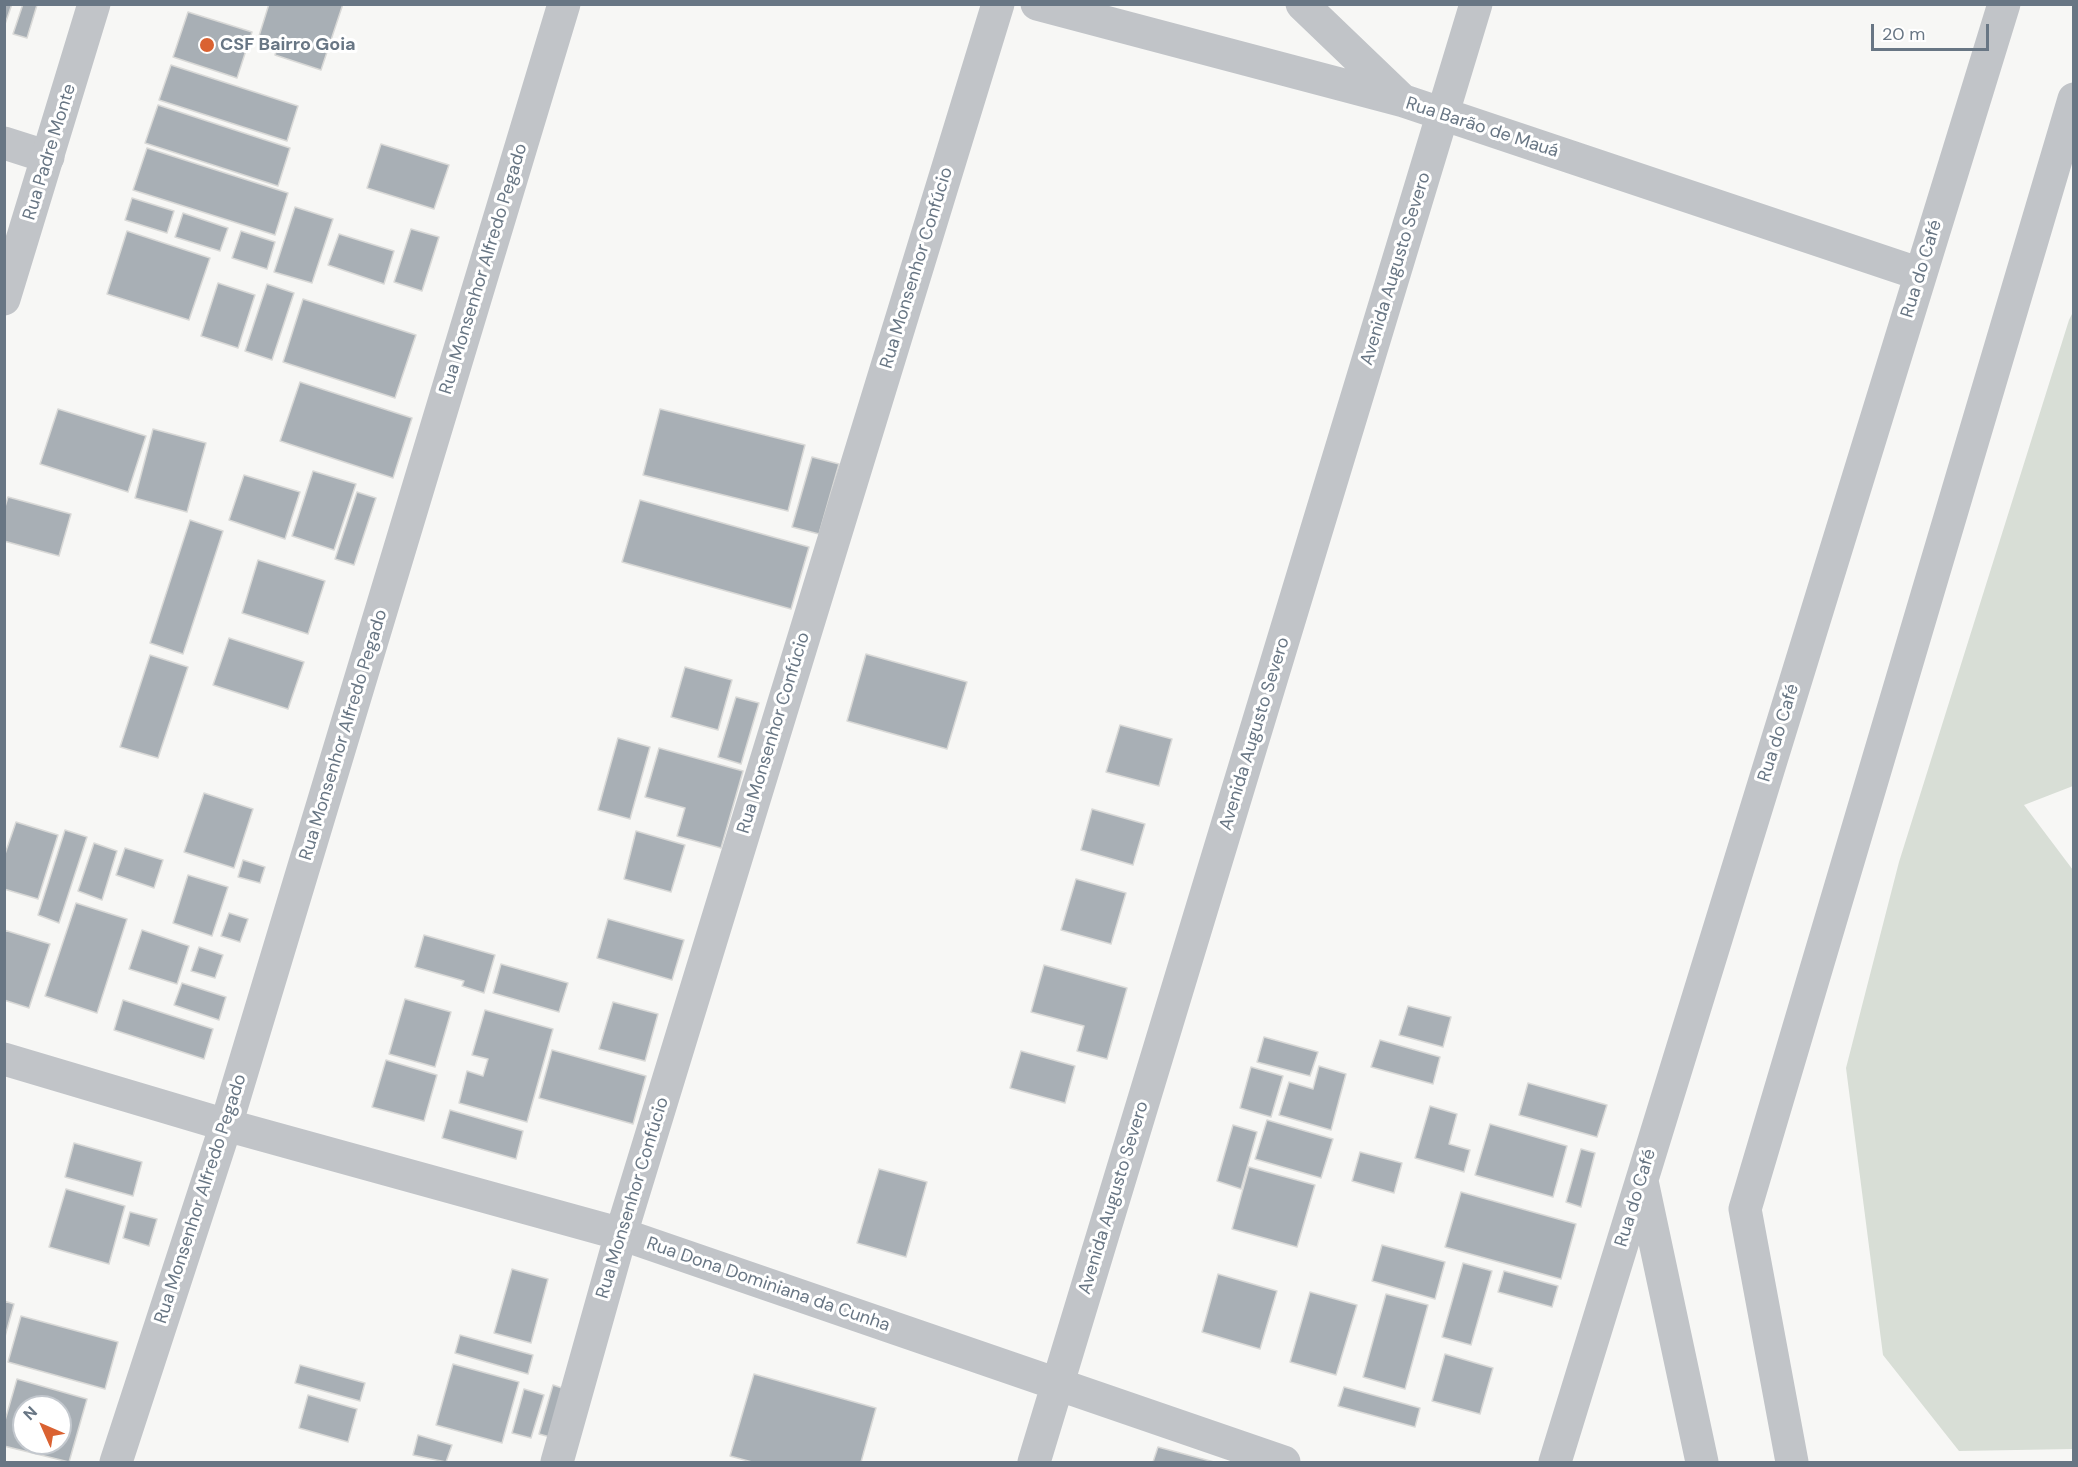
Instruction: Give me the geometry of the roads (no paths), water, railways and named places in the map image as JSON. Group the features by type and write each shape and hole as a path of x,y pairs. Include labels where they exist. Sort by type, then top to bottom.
{"street":[{"name":"Rua Padre Monte","path":"4,299 94,4"},
{"name":"Rua Monsenhor Alfredo Pegado","path":"116,1462 226,1125 564,4"},
{"name":"Rua Monsenhor Confúcio","path":"557,1462 621,1234 998,4"},
{"name":"Rua Barão de Mauá","path":"1037,4 1404,101 1920,274"},
{"path":"1302,4 1404,101"},
{"name":"Avenida Augusto Severo","path":"1034,1462 1476,4"},
{"name":"Rua do Café","path":"1555,1462 2004,4"},
{"path":"1792,1462 1745,1209 2073,99"},
{"path":"4,143 48,157"},
{"name":"Rua Dona Dominiana da Cunha","path":"4,1059 226,1125 621,1234 1057,1386 1284,1462"},
{"path":"1642,1179 1702,1462"}],"place":[{"name":"CSF Bairro Goia","path":"207,45"}]}
